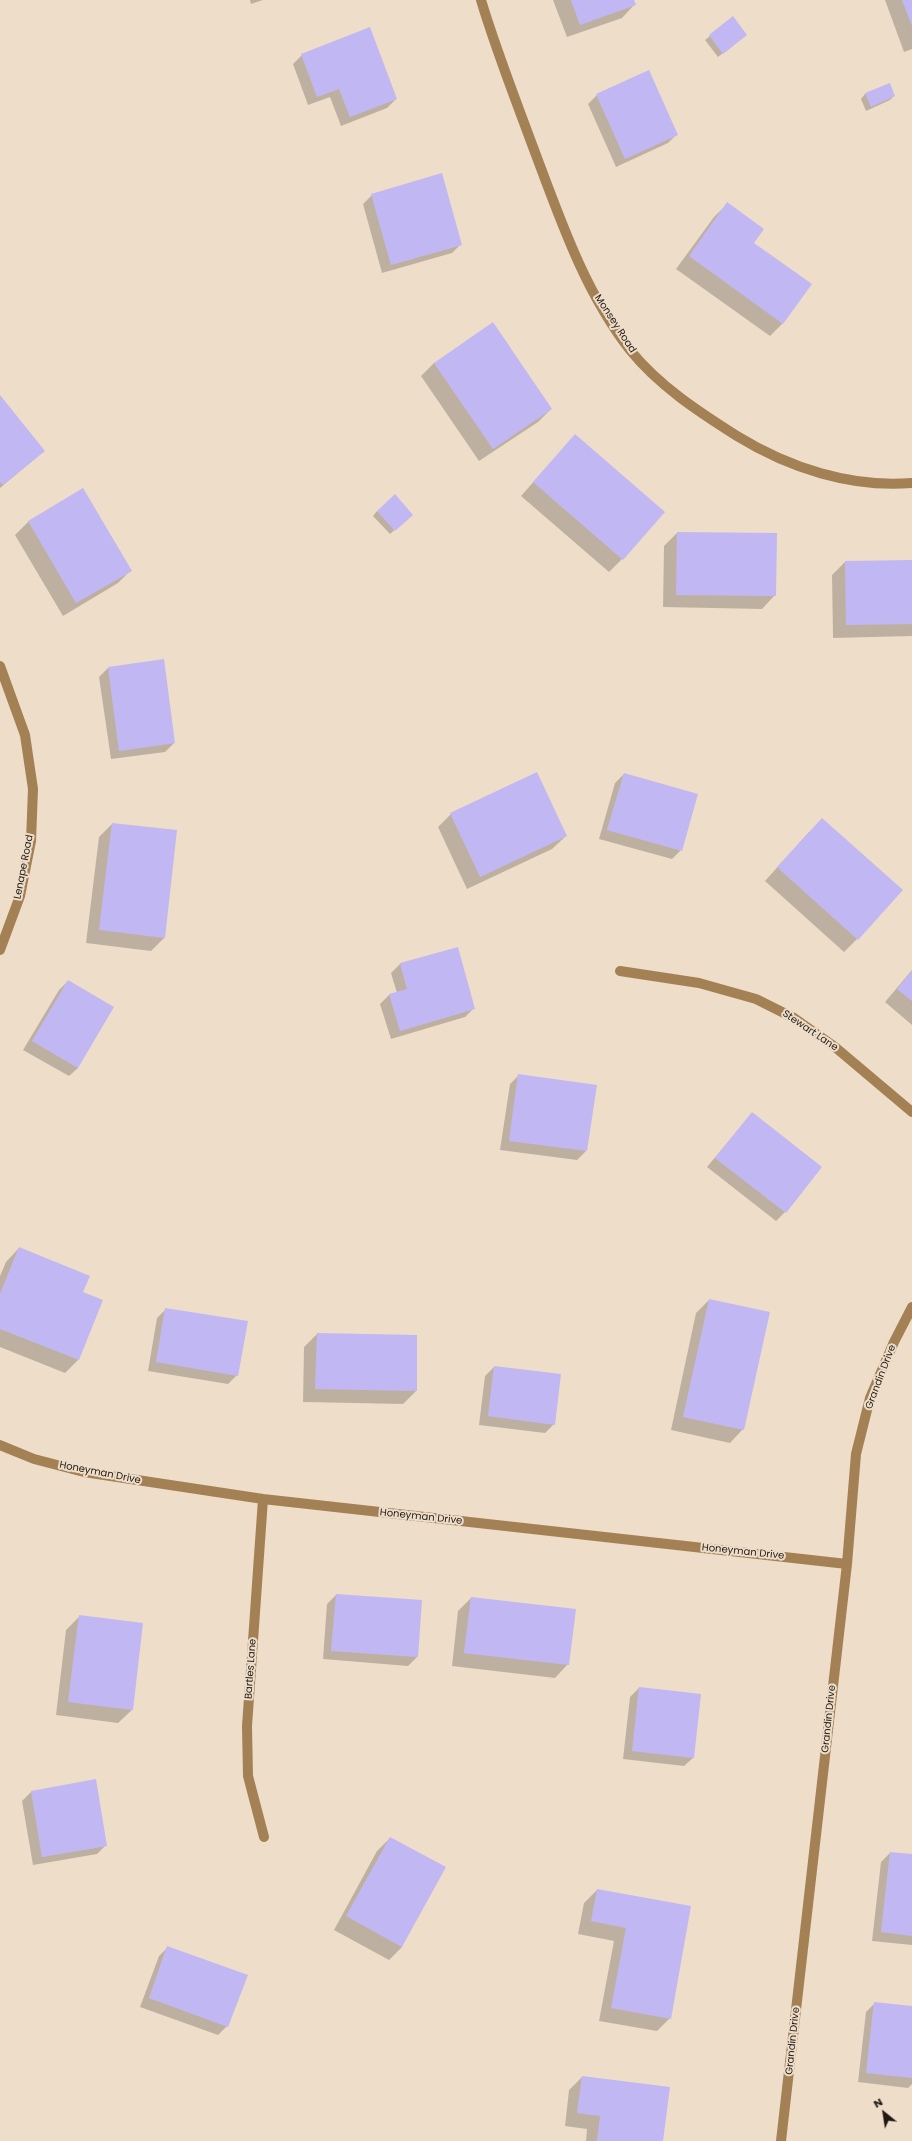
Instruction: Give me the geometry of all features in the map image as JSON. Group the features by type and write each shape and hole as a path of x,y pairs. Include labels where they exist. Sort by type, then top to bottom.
{"street":[{"name":"Monsey Road","path":"481,0 491,34 554,204 572,248 600,304 631,350 667,387 709,418 755,447 802,468 853,481 912,483"},
{"name":"Lenape Road","path":"0,666 25,735 33,789 31,841 20,896 0,950"},
{"name":"Stewart Lane","path":"620,971 699,983 756,999 794,1018 835,1047 912,1112"},
{"name":"Grandin Drive","path":"781,2141 847,1564 856,1454 870,1398 894,1342 912,1307"},
{"name":"Honeyman Drive","path":"0,1445 34,1459 84,1472 263,1499 847,1564"},
{"name":"Bartles Lane","path":"263,1499 247,1726 248,1776 264,1836"}],"building":[{"path":"571,0 634,0 636,5 580,25"},
{"path":"902,0 912,0 912,26"},
{"path":"733,16 747,35 723,54 709,35"},
{"path":"370,27 397,99 350,117 339,89 317,97 301,54"},
{"path":"649,70 678,135 625,159 596,94"},
{"path":"890,83 895,96 871,107 865,93"},
{"path":"442,173 462,245 391,265 371,194"},
{"path":"727,202 764,229 754,243 812,284 783,324 689,256"},
{"path":"493,322 552,409 493,449 434,363"},
{"path":"0,395 45,451 3,485 0,482"},
{"path":"575,434 665,512 623,560 533,482"},
{"path":"83,488 132,571 76,603 28,521"},
{"path":"395,494 413,515 395,531 377,511"},
{"path":"677,532 777,533 776,596 676,595"},
{"path":"912,560 912,624 846,625 845,561"},
{"path":"164,659 175,743 119,751 108,667"},
{"path":"537,772 567,836 480,877 450,813"},
{"path":"624,773 698,794 682,851 607,830"},
{"path":"822,818 903,890 858,940 777,867"},
{"path":"112,823 177,830 165,938 99,930"},
{"path":"458,947 475,1009 400,1031 389,994 407,989 400,963"},
{"path":"912,971 912,1001 897,989"},
{"path":"68,980 114,1007 78,1068 32,1041"},
{"path":"518,1074 597,1085 587,1151 509,1141"},
{"path":"752,1112 822,1167 786,1213 715,1158"},
{"path":"19,1247 90,1276 83,1292 103,1300 79,1360 0,1329 0,1294"},
{"path":"709,1299 770,1312 744,1430 683,1417"},
{"path":"165,1308 248,1321 238,1376 156,1362"},
{"path":"317,1333 417,1335 417,1391 315,1389"},
{"path":"494,1366 561,1374 555,1425 488,1416"},
{"path":"336,1594 422,1600 418,1657 331,1651"},
{"path":"471,1597 576,1609 569,1665 464,1653"},
{"path":"79,1615 143,1623 133,1710 68,1702"},
{"path":"639,1687 701,1694 694,1758 632,1751"},
{"path":"96,1779 107,1846 42,1857 31,1791"},
{"path":"390,1837 446,1867 402,1947 346,1916"},
{"path":"890,1852 912,1854 912,1936 881,1932"},
{"path":"597,1889 691,1906 671,2019 611,2008 626,1928 591,1921"},
{"path":"167,1946 248,1975 228,2027 149,1998"},
{"path":"874,2002 912,2006 912,2078 866,2073"},
{"path":"582,2076 670,2087 663,2141 597,2141 600,2116 577,2113"}]}
